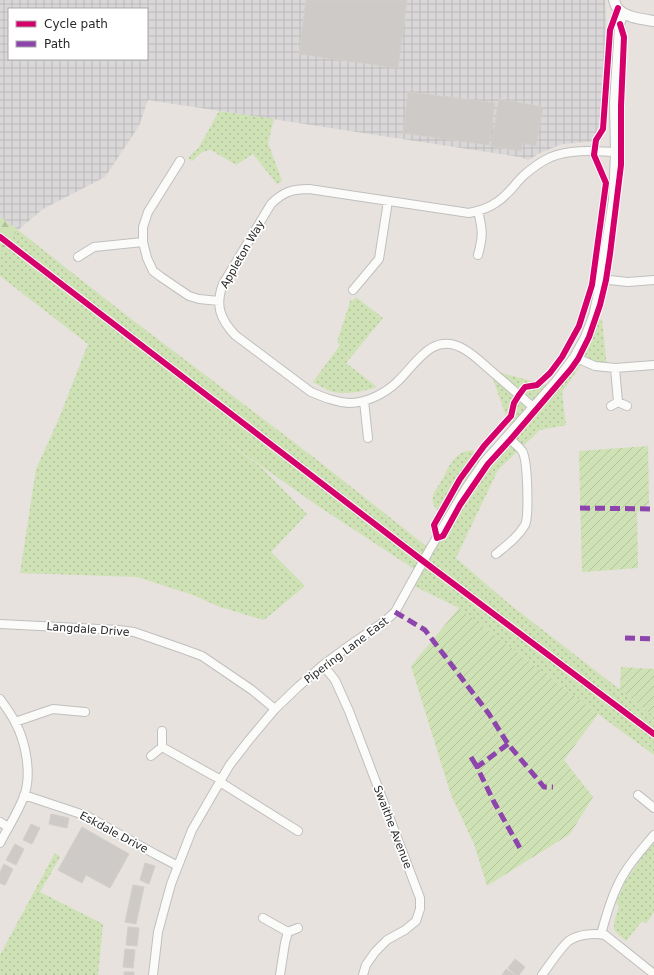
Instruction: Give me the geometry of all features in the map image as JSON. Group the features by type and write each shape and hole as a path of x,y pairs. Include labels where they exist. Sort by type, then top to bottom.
{"street":[{"path":"614,0 618,8 631,17 654,21"},
{"name":"Pipering Lane East","path":"153,975 158,932 171,884 192,830 229,766 275,709 298,687 323,665 385,621 395,612 466,488 484,462 556,381 574,357 585,337 593,316 598,293 612,200 615,152 614,102 619,27 624,13"},
{"name":"Appleton Way","path":"533,407 475,357 462,348 445,344 438,345 428,350 399,381 378,395 364,401 350,403 337,402 325,398 311,392 235,335 227,327 220,310 220,293 223,284 271,204 286,192 297,189 308,189 469,213 478,211 498,202 508,194 524,176 551,157 577,151 615,152"},
{"path":"180,161 148,212 143,227 143,242 147,258 153,271 189,296 199,299 219,301"},
{"path":"353,290 379,259 388,201"},
{"path":"478,211 482,231 482,239 478,255"},
{"path":"78,257 94,247 143,242"},
{"path":"600,279 628,282 654,280"},
{"path":"574,357 594,366 615,368 654,365"},
{"path":"615,368 614,404 627,406"},
{"path":"364,401 368,438"},
{"path":"496,554 516,538 526,523 526,461 523,452 507,436"},
{"name":"Langdale Drive","path":"0,624 134,632 202,656 252,690 275,709"},
{"name":"Swaithe Avenue","path":"323,665 336,680 349,711 420,898 420,909 416,920 405,930 387,940 374,952 366,966 364,975"},
{"path":"0,699 15,722 23,740 27,778 24,795 16,814 0,843"},
{"path":"15,722 53,709 85,712"},
{"path":"151,756 162,746 162,731"},
{"path":"162,746 298,831"},
{"path":"638,794 654,808"},
{"name":"Eskdale Drive","path":"24,795 87,816 178,866"},
{"path":"0,822 8,827"},
{"path":"601,934 612,898 625,871 654,835"},
{"path":"263,918 288,932"},
{"path":"288,932 298,928"},
{"path":"280,975 288,932"},
{"path":"542,975 569,940 582,935 597,933 605,935 654,974"}],"shaded area":[{"path":"0,0 605,0 606,20 599,141 562,144 540,153 528,160 520,157 148,100 139,126 105,177 43,209 18,230 0,217"}],"green space":[{"path":"219,111 274,119 268,143 282,181 277,184 253,154 236,165 211,150 201,153 193,161 188,158 199,147"},
{"path":"0,217 18,230 0,253"},
{"path":"18,230 122,312 312,456 430,549 448,518 435,507 433,497 450,464 459,455 472,450 484,462 511,431 490,370 551,386 556,381 593,316 602,320 607,367 583,362 562,392 566,425 540,430 498,470 456,558 508,603 654,716 654,755 459,608 410,584 417,571 315,504 206,427 261,467 307,514 271,552 305,586 264,620 220,607 193,595 137,577 20,573 36,469 57,423 88,344 0,276 0,253"},
{"path":"356,297 383,318 346,363 377,387 350,393 333,392 313,382 340,345 337,342 351,299 353,301"},
{"path":"648,446 649,504 637,512 638,568 582,572 579,451"},
{"path":"459,608 598,714 564,760 593,797 570,834 487,886 474,844 451,795 411,666"},
{"path":"621,667 654,669 654,716 620,690"},
{"path":"654,843 654,912 646,924 642,921 626,941 617,933 614,926 619,906 616,903 626,880"},
{"path":"55,853 60,857 40,892 103,924 98,975 0,975 0,955"}],"building":[{"path":"306,0 407,0 398,68 299,54"},
{"path":"408,92 495,103 489,145 403,133"},
{"path":"499,99 543,107 536,146 522,143 521,151 491,146"},
{"path":"51,814 69,818 67,828 49,824"},
{"path":"31,824 40,828 32,844 23,840"},
{"path":"82,827 129,854 110,888 86,875 82,883 58,870"},
{"path":"15,844 24,849 16,865 6,860"},
{"path":"145,863 155,866 149,884 140,880"},
{"path":"4,864 13,869 5,885 0,883 0,872"},
{"path":"133,885 144,887 136,924 125,922"},
{"path":"128,927 139,928 137,946 126,945"},
{"path":"125,949 135,950 133,968 123,967"},
{"path":"515,959 525,967 519,975 516,975 508,968"},
{"path":"506,969 515,975 502,975"},
{"path":"124,972 134,972 134,975 124,975"}],"marked path":[{"path":"580,508 654,509"},
{"path":"395,612 425,630 489,714 508,744 544,787 553,787"},
{"path":"625,638 654,639"},
{"path":"508,744 477,767 494,802 521,850"},
{"path":"471,757 477,767"}],"cycle path":[{"path":"618,8 610,30 603,129 596,140 594,155 606,183 592,285 579,326 562,357 550,373 537,385 525,387 514,403 511,416 484,446 460,479 434,525 437,538 443,536 460,505 488,464 571,369 589,337 600,305 606,280 621,165 621,106 624,37 620,24"},
{"path":"0,237 423,561 654,734"}]}
